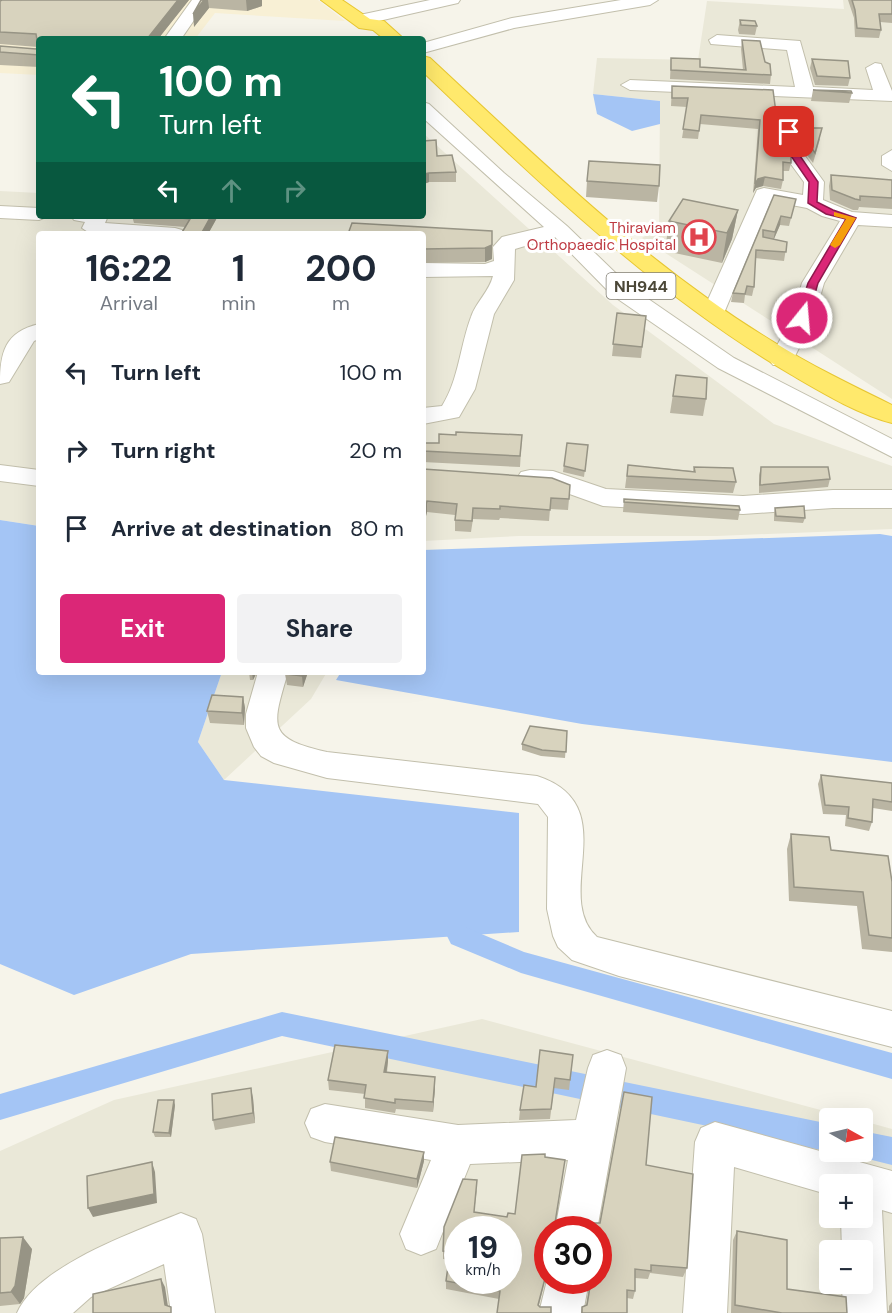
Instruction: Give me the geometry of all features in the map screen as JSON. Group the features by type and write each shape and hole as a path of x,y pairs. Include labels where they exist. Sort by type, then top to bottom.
{"highway":[{"path":"330,0 365,28 378,25 391,36"},
{"name":"NH944","path":"426,65 558,187 650,266 712,313 781,360 849,397 892,415"},
{"name":"NH944","path":"426,92 550,208 626,274 689,323 768,371 892,436"}],"street":[{"path":"174,36 200,0"},
{"path":"365,28 452,0"},
{"path":"426,47 512,24 650,0"},
{"path":"717,40 794,45 805,91"},
{"path":"630,85 712,97 805,91 888,96 875,68"},
{"path":"426,111 497,177 560,230 620,290 709,352 892,449"},
{"path":"426,130 449,131"},
{"path":"789,132 794,153 814,182 813,203"},
{"path":"892,156 892,165"},
{"path":"712,313 764,194 813,203 829,212 852,218 892,221"},
{"path":"0,212 36,214"},
{"path":"781,360 802,318 813,283 852,218"},
{"path":"92,219 92,228 134,231"},
{"path":"426,416 450,412 456,404 468,378 483,314 505,282 504,247 510,242 560,230"},
{"path":"426,270 488,271 505,264"},
{"path":"0,377 25,336 36,332"},
{"path":"0,473 36,478"},
{"path":"506,476 553,479 603,497 615,498 743,505 833,499 892,499"},
{"path":"272,675 260,711 260,731 272,747 293,758 327,765 537,789 550,795 565,813 565,909 571,936 585,949 619,960 892,1029"},
{"path":"578,1216 607,1068"},
{"path":"325,1123 458,1145 592,1139"},
{"path":"705,1313 715,1142 819,1176"},
{"path":"421,1234 458,1145"},
{"path":"865,1313 869,1228"},
{"path":"39,1313 61,1292 83,1278 180,1234 193,1313"},
{"path":"561,1313 565,1294"}],"shaded area":[{"path":"0,0 318,0 345,21 215,13 197,36 36,36 36,75 0,73"},
{"path":"843,0 892,0 892,399 642,238 659,227 660,101 593,94 597,58 698,60 707,1 844,9"},
{"path":"426,136 613,305 774,424 892,466 892,529 717,536 519,536 426,541 426,231 36,231 36,526 0,520 0,191 36,193 36,219 426,219"},
{"path":"221,675 325,675 311,699 224,780 198,742"},
{"path":"482,1019 819,1110 819,1162 873,1162 873,1124 892,1129 892,1313 0,1313 0,1151 114,1100"}],"water":[{"path":"593,94 660,101 660,124 632,131 597,114"},
{"path":"0,520 36,526 36,675 221,675 198,742 224,780 519,813 519,932 191,954 74,995 0,964"},
{"path":"880,534 892,536 892,762 582,724 336,680 339,675 426,675 426,550"}],"building":[{"path":"178,0 149,36 36,36 36,34 0,32 0,1"},
{"path":"852,0 892,0 892,14 879,14 881,30 857,28"},
{"path":"740,20 755,21 757,26 741,25"},
{"path":"742,40 760,41 765,62 770,64 771,75 671,70 671,58 700,59 700,67 746,70"},
{"path":"0,46 36,49 36,55 0,52"},
{"path":"812,59 848,61 850,78 817,76"},
{"path":"672,86 773,90 778,128 780,128 784,148 791,157 791,163 783,162 783,180 765,177 758,179 755,184 760,120 701,115 699,131 683,129 688,98 672,98"},
{"path":"813,90 851,91 852,93"},
{"path":"804,128 822,128 815,153 809,144"},
{"path":"436,140 437,156 452,155 456,172 426,174 426,141"},
{"path":"589,161 660,165 659,186 587,181"},
{"path":"831,175 892,180 892,198 860,196 860,200 855,199 832,190"},
{"path":"774,195 796,199 791,218 781,216 775,232 763,230 763,237 787,242 786,252 756,250 754,287 747,286 745,294 733,293"},
{"path":"683,199 738,210 727,233 669,221"},
{"path":"190,219 209,219 203,231 183,231"},
{"path":"352,223 492,231 492,245 485,248 426,249 426,231 349,231"},
{"path":"617,313 646,316 642,347 613,344"},
{"path":"676,375 707,378 706,399 673,396"},
{"path":"456,432 522,435 520,456 426,451 426,443 439,443 439,434 456,435"},
{"path":"567,443 588,445 585,471 564,466"},
{"path":"628,465 695,472 694,467 733,468 736,482 627,476"},
{"path":"761,467 828,467 830,479 760,485"},
{"path":"426,469 552,478 570,485 569,499 551,498 550,510 500,506 500,509 473,508 472,521 455,520 457,504 427,501 426,504"},
{"path":"624,499 739,506 740,510 624,502"},
{"path":"804,506 805,518 776,516 775,508"},
{"path":"212,695 243,697 242,713 207,711"},
{"path":"530,726 567,731 566,752 542,750 522,744"},
{"path":"821,775 892,783 892,802 873,799 872,822 848,818 849,807 825,805"},
{"path":"791,834 829,837 831,850 888,856 892,882 892,938 869,935 863,892 794,887"},
{"path":"335,1045 388,1051 384,1072 435,1077 433,1102 395,1099 395,1103 364,1098 366,1085 328,1080"},
{"path":"540,1050 573,1055 570,1080 555,1078 551,1109 520,1110 524,1085 536,1087"},
{"path":"251,1088 253,1113 213,1120 212,1094"},
{"path":"624,1092 652,1097 646,1165 693,1174 687,1268 651,1265 651,1271 635,1269 635,1291 627,1290 627,1313 582,1313 582,1307 587,1305 589,1294 612,1294 612,1216 601,1216"},
{"path":"158,1100 174,1100 169,1133 153,1132"},
{"path":"335,1137 424,1152 417,1179 330,1162"},
{"path":"545,1154 545,1157 565,1160 556,1216 534,1216 534,1294 541,1294 538,1305 551,1307 551,1313 497,1313 500,1294 522,1294 522,1216 507,1216 508,1213 515,1214 522,1155"},
{"path":"152,1162 154,1194 88,1208 87,1176"},
{"path":"463,1179 477,1180 474,1212 500,1216 448,1216"},
{"path":"737,1231 787,1240 787,1289 846,1297 847,1313 782,1313 735,1305"},
{"path":"23,1237 15,1286 11,1292 0,1293 0,1238"},
{"path":"161,1279 165,1305 171,1307 171,1313 93,1313 93,1294"}],"waterway":[{"path":"460,936 521,962 892,1066"},
{"path":"0,1107 282,1024 819,1136"},
{"path":"873,1147 892,1151"}],"slow traffic":[{"path":"835,245 852,218 838,214"}],"place":[{"name":"Thiraviam Orthopaedic Hospital","path":"699,237"}],"route":[{"path":"789,132 794,153 814,182 813,203 829,212 852,218 813,283 802,318"}]}
